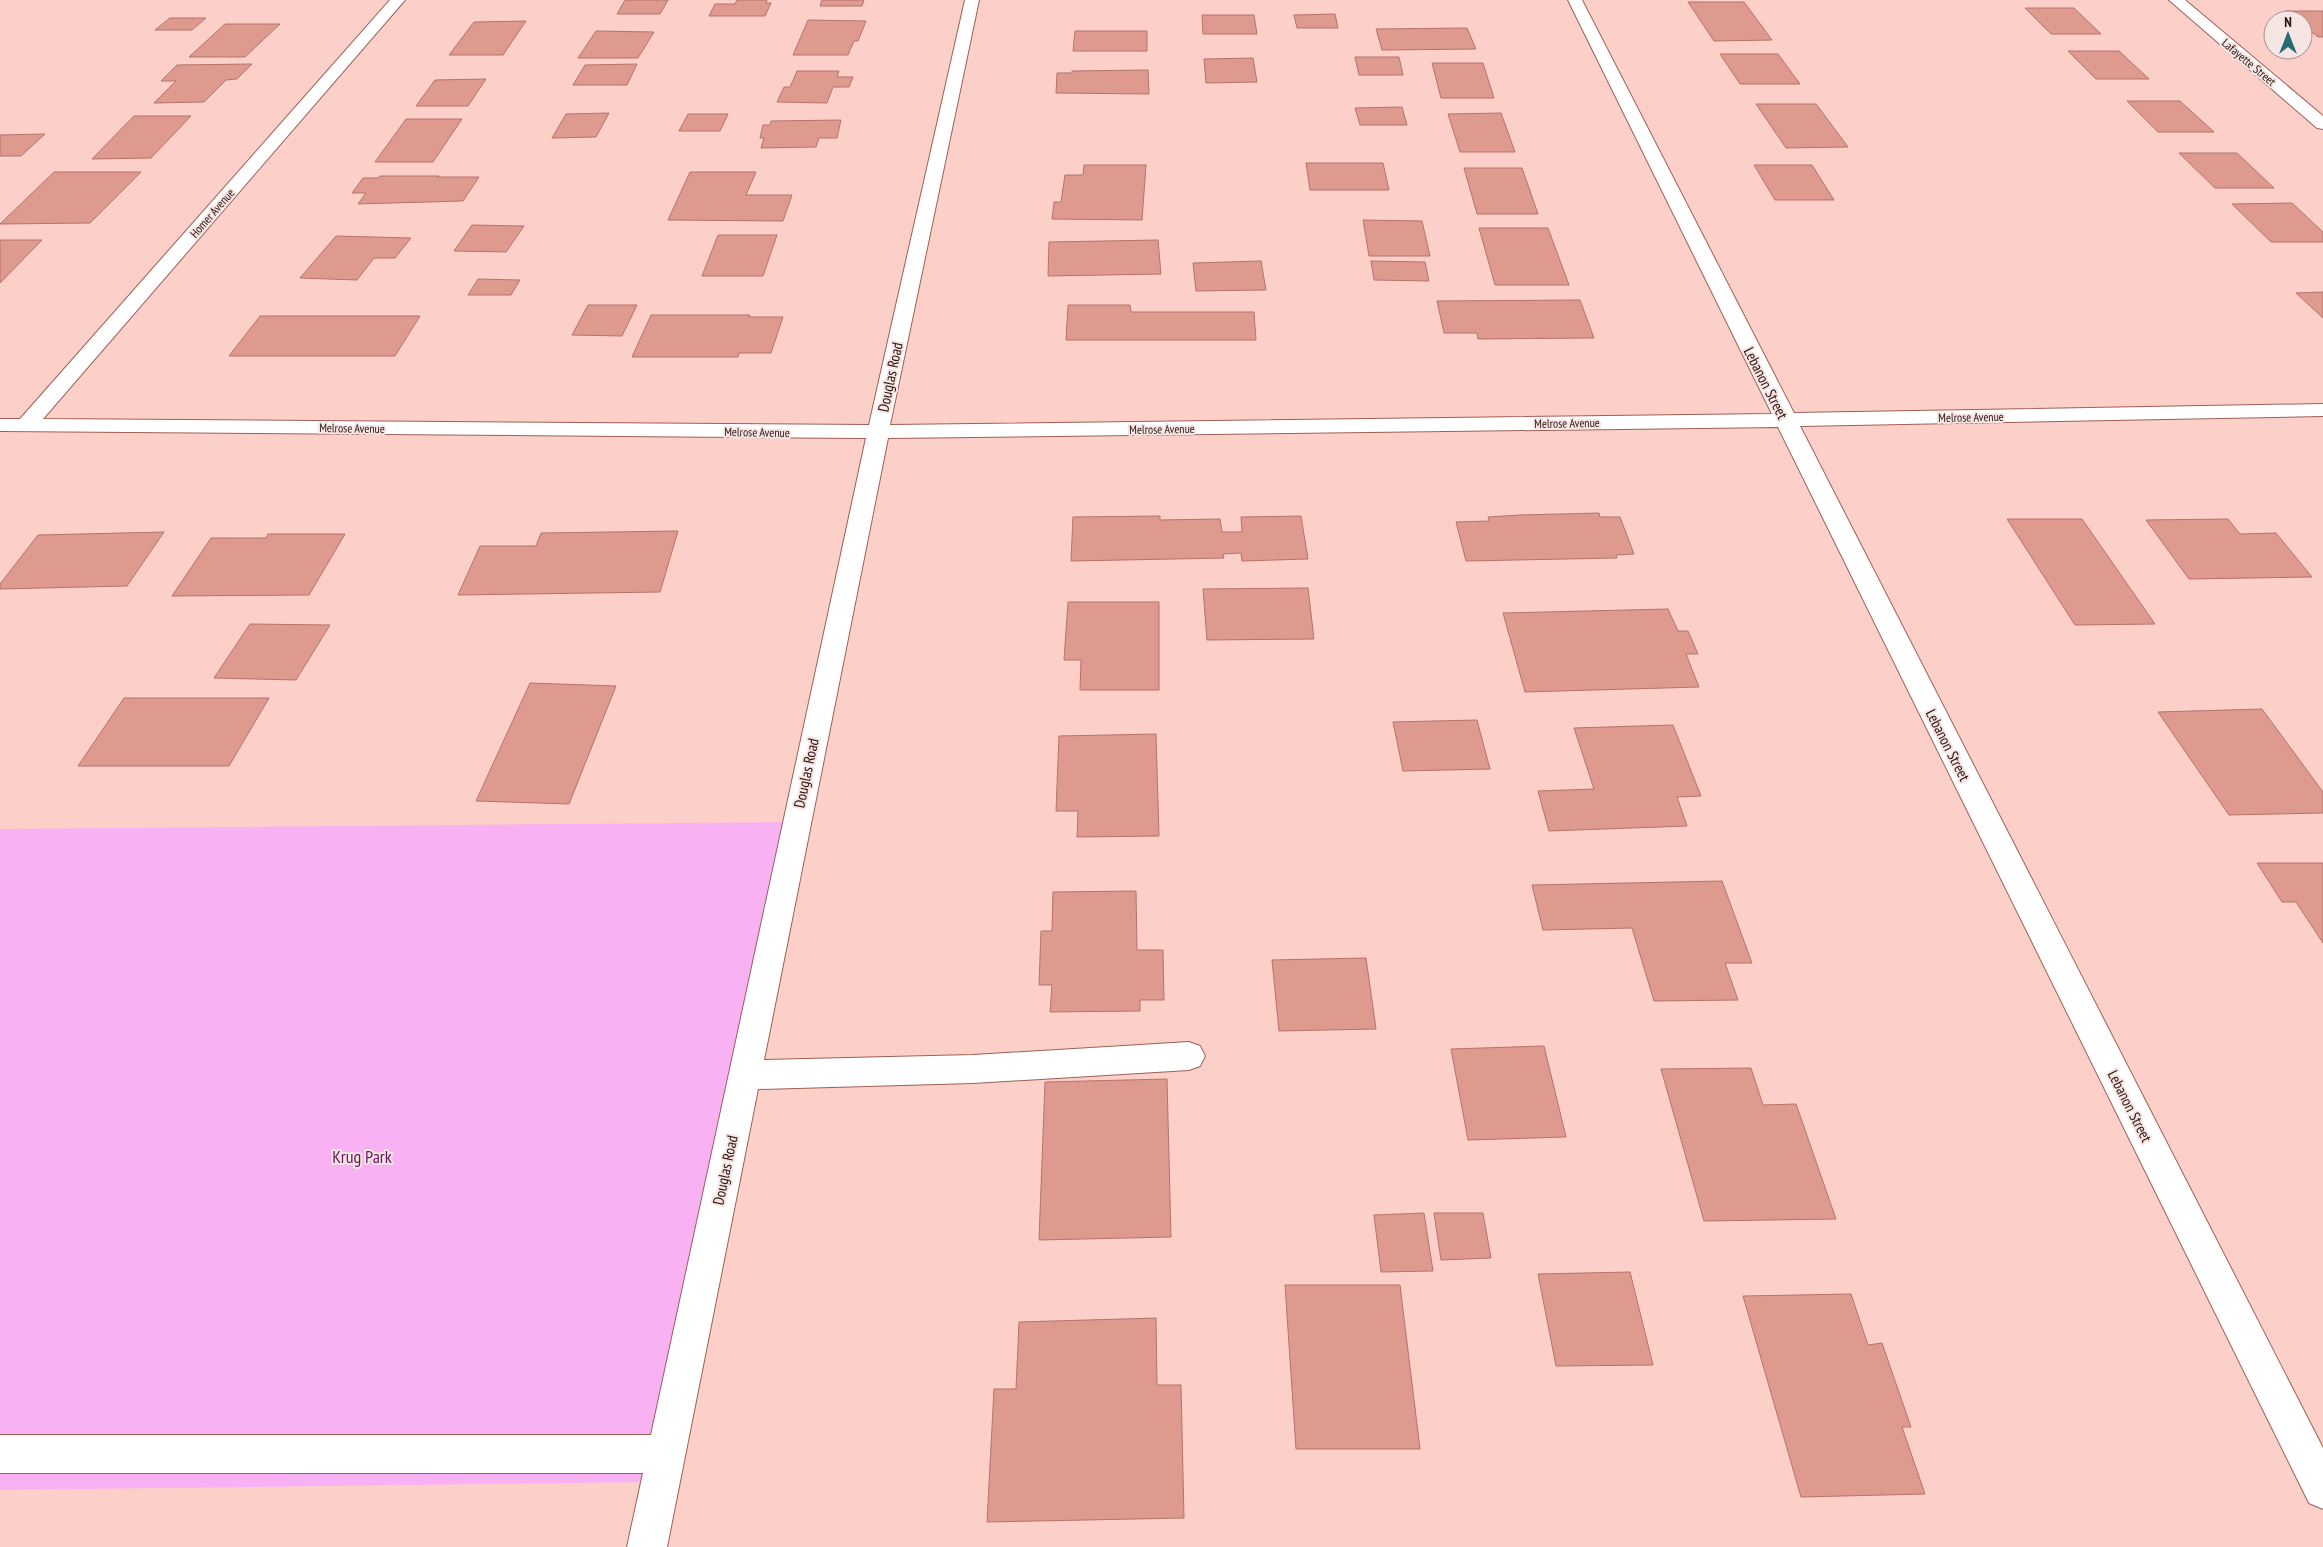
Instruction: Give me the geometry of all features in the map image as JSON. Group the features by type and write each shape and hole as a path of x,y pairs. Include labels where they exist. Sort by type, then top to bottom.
{"street":[{"name":"Homer Avenue","path":"26,425 398,0"},
{"name":"Douglas Road","path":"647,1547 878,432 972,0"},
{"name":"Lebanon Street","path":"1575,0 1784,420 2323,1488"},
{"name":"Lafayette Street","path":"2176,0 2323,124"},
{"name":"Melrose Avenue","path":"0,425 878,432 1784,420 2323,410"},
{"path":"744,1075 973,1069 1189,1056"},
{"path":"0,1454 666,1454"}],"green space":[{"name":"Krug Park","path":"792,822 656,1482 0,1490 0,829"}],"building":[{"path":"625,0 668,0 660,14 617,14"},
{"path":"737,0 767,0 766,3 771,3 765,16 709,16 715,4 735,4"},
{"path":"822,0 864,0 862,6 820,6"},
{"path":"1688,2 1744,2 1772,40 1714,41"},
{"path":"2025,8 2074,8 2101,34 2051,34"},
{"path":"2313,11 2323,11 2323,37 2318,37 2313,33"},
{"path":"1335,14 1338,28 1297,28 1294,15"},
{"path":"1202,15 1254,15 1257,34 1203,34"},
{"path":"170,18 206,18 192,30 155,30"},
{"path":"808,20 866,21 858,41 854,41 848,55 793,55"},
{"path":"526,21 503,55 449,55 474,22"},
{"path":"225,24 280,24 245,57 189,57"},
{"path":"1467,28 1476,49 1382,50 1376,29"},
{"path":"596,31 654,32 638,58 578,58"},
{"path":"1075,31 1147,31 1147,51 1073,51"},
{"path":"2068,51 2119,51 2149,79 2096,79"},
{"path":"1720,54 1778,54 1800,84 1740,84"},
{"path":"1355,57 1399,57 1403,75 1359,75"},
{"path":"1253,58 1257,82 1206,83 1204,59"},
{"path":"1432,63 1483,63 1494,98 1441,98"},
{"path":"252,64 237,79 226,80 204,102 154,103 176,81 161,81 177,65"},
{"path":"637,64 627,85 573,85 585,65"},
{"path":"1148,70 1149,94 1056,93 1057,73 1072,73 1072,71"},
{"path":"797,71 839,71 837,77 853,77 849,87 833,87 827,103 777,102 784,87 790,87"},
{"path":"486,79 468,106 416,106 435,80"},
{"path":"2127,101 2180,101 2214,132 2158,132"},
{"path":"1756,104 1816,104 1848,147 1786,148"},
{"path":"1402,107 1407,125 1360,125 1355,108"},
{"path":"609,113 596,137 552,138 566,114"},
{"path":"1501,113 1515,152 1460,152 1448,114"},
{"path":"688,114 728,114 720,131 679,131"},
{"path":"134,116 191,116 151,158 92,159"},
{"path":"406,119 462,119 433,162 375,162"},
{"path":"841,120 837,138 819,138 816,147 761,148 764,138 760,138 763,125 770,125 771,121"},
{"path":"45,134 21,156 0,156 0,135"},
{"path":"2179,153 2237,153 2274,188 2215,188"},
{"path":"1306,163 1383,163 1389,190 1310,190"},
{"path":"1084,165 1146,165 1142,220 1052,219 1054,202 1061,202 1065,175 1083,175"},
{"path":"1754,165 1812,165 1834,200 1775,200"},
{"path":"1464,168 1522,168 1538,214 1477,214"},
{"path":"54,172 141,172 90,223 0,224"},
{"path":"690,172 756,172 746,195 792,195 783,221 668,220"},
{"path":"380,176 479,177 463,201 358,204 366,193 352,193 363,178 378,178"},
{"path":"2292,203 2323,232 2323,242 2271,242 2232,204"},
{"path":"1363,220 1422,221 1430,256 1369,256"},
{"path":"472,225 524,226 506,252 454,251"},
{"path":"1479,228 1548,228 1569,285 1495,285"},
{"path":"718,235 777,235 763,276 702,276"},
{"path":"336,236 411,238 395,258 374,258 357,280 300,278"},
{"path":"0,240 42,240 0,283"},
{"path":"1158,240 1161,274 1048,276 1049,242"},
{"path":"1261,261 1266,290 1196,291 1193,263"},
{"path":"1371,261 1425,262 1429,281 1374,280"},
{"path":"478,279 520,280 511,295 468,295"},
{"path":"2323,292 2323,318 2296,293"},
{"path":"1580,300 1594,338 1478,339 1477,333 1444,333 1437,301"},
{"path":"588,305 637,305 622,336 572,335"},
{"path":"1068,305 1130,305 1131,312 1254,312 1256,340 1066,340"},
{"path":"651,315 783,317 771,353 739,353 738,357 632,357"},
{"path":"260,316 420,316 395,356 229,356"},
{"path":"1599,513 1600,517 1620,517 1634,554 1616,555 1617,558 1466,561 1456,522 1489,521 1488,517"},
{"path":"1160,516 1160,520 1220,519 1222,532 1242,532 1241,517 1301,516 1308,559 1242,561 1241,553 1223,554 1224,558 1071,561 1073,517"},
{"path":"2007,519 2082,519 2155,624 2075,625"},
{"path":"2228,519 2240,534 2276,533 2312,577 2189,579 2146,520"},
{"path":"678,531 660,592 458,595 480,546 536,546 541,533"},
{"path":"164,532 127,586 0,589 0,584 38,535"},
{"path":"268,534 345,534 309,595 172,596 211,538 266,538"},
{"path":"1308,588 1314,639 1207,640 1203,589"},
{"path":"1068,602 1159,602 1159,690 1080,690 1081,660 1064,660"},
{"path":"1668,609 1678,631 1688,631 1698,654 1686,654 1699,687 1525,692 1503,613"},
{"path":"250,624 330,625 296,680 214,678"},
{"path":"530,683 616,686 569,804 476,801"},
{"path":"124,698 269,698 229,766 78,766"},
{"path":"2262,709 2323,792 2323,813 2229,815 2158,712"},
{"path":"1477,720 1490,769 1403,771 1393,722"},
{"path":"1673,725 1701,796 1677,797 1687,826 1549,831 1538,791 1594,789 1574,728"},
{"path":"1156,734 1159,836 1077,837 1078,811 1056,811 1059,736"},
{"path":"2257,863 2323,863 2323,943 2296,902 2282,902"},
{"path":"1722,881 1752,963 1725,963 1738,1000 1654,1001 1632,928 1543,930 1532,885"},
{"path":"1136,891 1137,950 1163,950 1164,1000 1140,1000 1140,1011 1050,1012 1052,985 1039,985 1041,931 1052,931 1053,892"},
{"path":"1366,958 1376,1029 1279,1031 1272,960"},
{"path":"1544,1046 1566,1137 1468,1140 1451,1049"},
{"path":"1751,1068 1763,1105 1796,1104 1836,1219 1704,1221 1661,1069"},
{"path":"1167,1079 1171,1237 1039,1240 1045,1082"},
{"path":"1424,1213 1433,1271 1381,1272 1374,1215"},
{"path":"1434,1213 1483,1213 1491,1258 1441,1260"},
{"path":"1630,1272 1653,1365 1556,1366 1538,1274"},
{"path":"1285,1285 1400,1285 1420,1449 1296,1449"},
{"path":"1851,1294 1868,1345 1882,1343 1911,1427 1902,1427 1925,1494 1801,1497 1743,1296"},
{"path":"1156,1318 1157,1385 1181,1385 1184,1518 987,1522 994,1389 1016,1389 1019,1322"}]}
